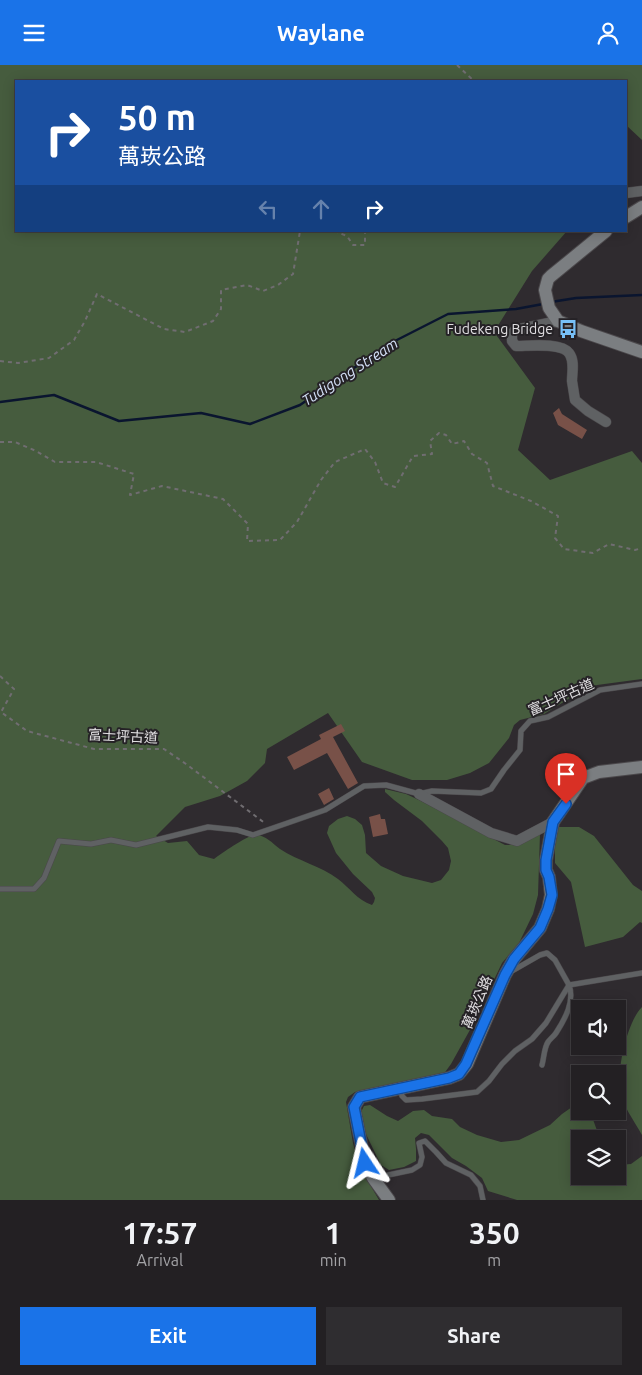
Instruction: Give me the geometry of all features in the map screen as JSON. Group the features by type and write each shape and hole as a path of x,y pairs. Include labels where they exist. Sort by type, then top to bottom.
{"street":[{"path":"627,193 642,191"},
{"path":"627,216 642,207"},
{"path":"605,232 548,279 545,290 549,308 556,318 581,331 642,352"},
{"path":"556,318 515,330 512,334 512,341 516,345 555,346 565,349 570,354 573,364 572,380 575,400 606,422"},
{"name":"萬崁公路","path":"389,1200 365,1163 354,1107 360,1097 449,1078 459,1074 466,1064 505,975 514,959 540,928 548,909 552,895 546,870 546,860 553,822 583,778 599,772 642,767"},
{"path":"419,795 491,833 509,840 517,841 525,838 553,822"}],"lane":[{"name":"富士坪古道","path":"0,889 34,889 44,878 58,841 91,844 111,840 136,845 208,827 236,830 253,835 325,810 364,786 386,785 419,795 432,791 482,793 491,789 520,750 521,731 530,721 548,717 600,690 642,684"},
{"path":"505,975 547,953 555,959 569,985 571,998 568,1012 555,1034 547,1043 542,1065"},
{"path":"400,1088 402,1096 406,1099 422,1099 477,1092 515,1051 532,1039 546,1023 569,985 642,973"},
{"path":"373,1178 412,1170 420,1165 422,1157 419,1143 425,1141 446,1163 471,1175 480,1186 483,1200"}],"path":[{"path":"457,65 473,80"},
{"path":"0,361 18,363 49,358 74,340 86,321 97,294 164,329 185,332 213,321 221,309 222,290 247,285 263,291 278,285 293,274 300,232"},
{"path":"337,232 347,236 353,245 365,245 365,232"},
{"path":"0,442 15,442 55,462 96,462 134,474 130,495 162,486 223,499 248,524 247,541 280,540 297,522 320,480 336,462 365,449 375,462 383,483 395,487 413,456 432,454 430,441 439,433 446,435 452,444 464,441 472,454 487,463 493,486 531,501 558,516 555,538 564,549 593,553 608,544 635,550 642,548"},
{"name":"富士坪古道","path":"0,676 14,689 1,712 27,731 94,749 164,749 272,829"}],"green space":[{"path":"0,65 642,65 642,140 627,126 627,80 15,80 15,232 566,232 532,271 494,332 535,388 518,450 550,480 632,451 642,463 642,679 597,685 580,692 544,714 520,720 514,725 509,738 489,763 470,773 447,780 412,780 362,762 328,713 267,749 265,763 247,781 220,796 185,807 156,836 168,843 187,841 199,855 214,859 245,839 254,835 262,836 287,853 331,874 358,897 372,905 375,898 372,892 353,874 336,853 327,833 329,826 338,819 347,816 355,819 362,825 365,835 366,853 381,866 403,876 432,883 441,880 449,870 451,861 448,848 442,841 422,821 385,792 385,789 406,794 419,800 505,845 520,845 540,834 538,895 533,914 519,943 502,963 471,1028 443,1075 355,1092 348,1097 346,1102 359,1166 379,1200 0,1200"},
{"path":"555,827 579,827 594,836 633,885 642,891 642,923 640,922 623,937 585,947 571,882 555,863"},
{"path":"642,1007 642,1135 626,1107 626,1065 621,1065 622,1055 626,1055 626,1040"},
{"path":"370,1105 398,1121 413,1111 424,1110 432,1116 452,1119 460,1127 477,1135 501,1142 519,1140 550,1125 571,1108 571,1120 593,1120 597,1130 571,1130 571,1185 626,1185 626,1164 631,1164 642,1156 642,1200 517,1200 488,1191 482,1178 452,1158 429,1135 421,1133 415,1138 416,1161 404,1167 389,1170 381,1165 364,1130 361,1112 364,1106"}],"building":[{"path":"559,408 562,414 587,430 582,439 558,425 553,413"},
{"path":"341,724 345,731 333,737 358,783 348,789 327,753 294,770 287,757 321,739 319,735"},
{"path":"329,788 334,799 324,805 318,794"},
{"path":"380,814 381,819 385,819 388,834 373,837 369,817"}],"waterway":[{"name":"Tudigong Stream","path":"551,302 576,298 642,295"},
{"name":"Tudigong Stream","path":"0,402 54,395 119,421 201,413 250,424 300,405 389,344 448,314 516,309 543,304"}],"place":[{"name":"Fudekeng Bridge","path":"568,329"}],"route":[{"path":"365,1163 354,1107 360,1097 449,1078 459,1074 466,1064 505,975 514,959 540,928 548,909 552,895 546,870 546,860 553,822 566,804"}]}
